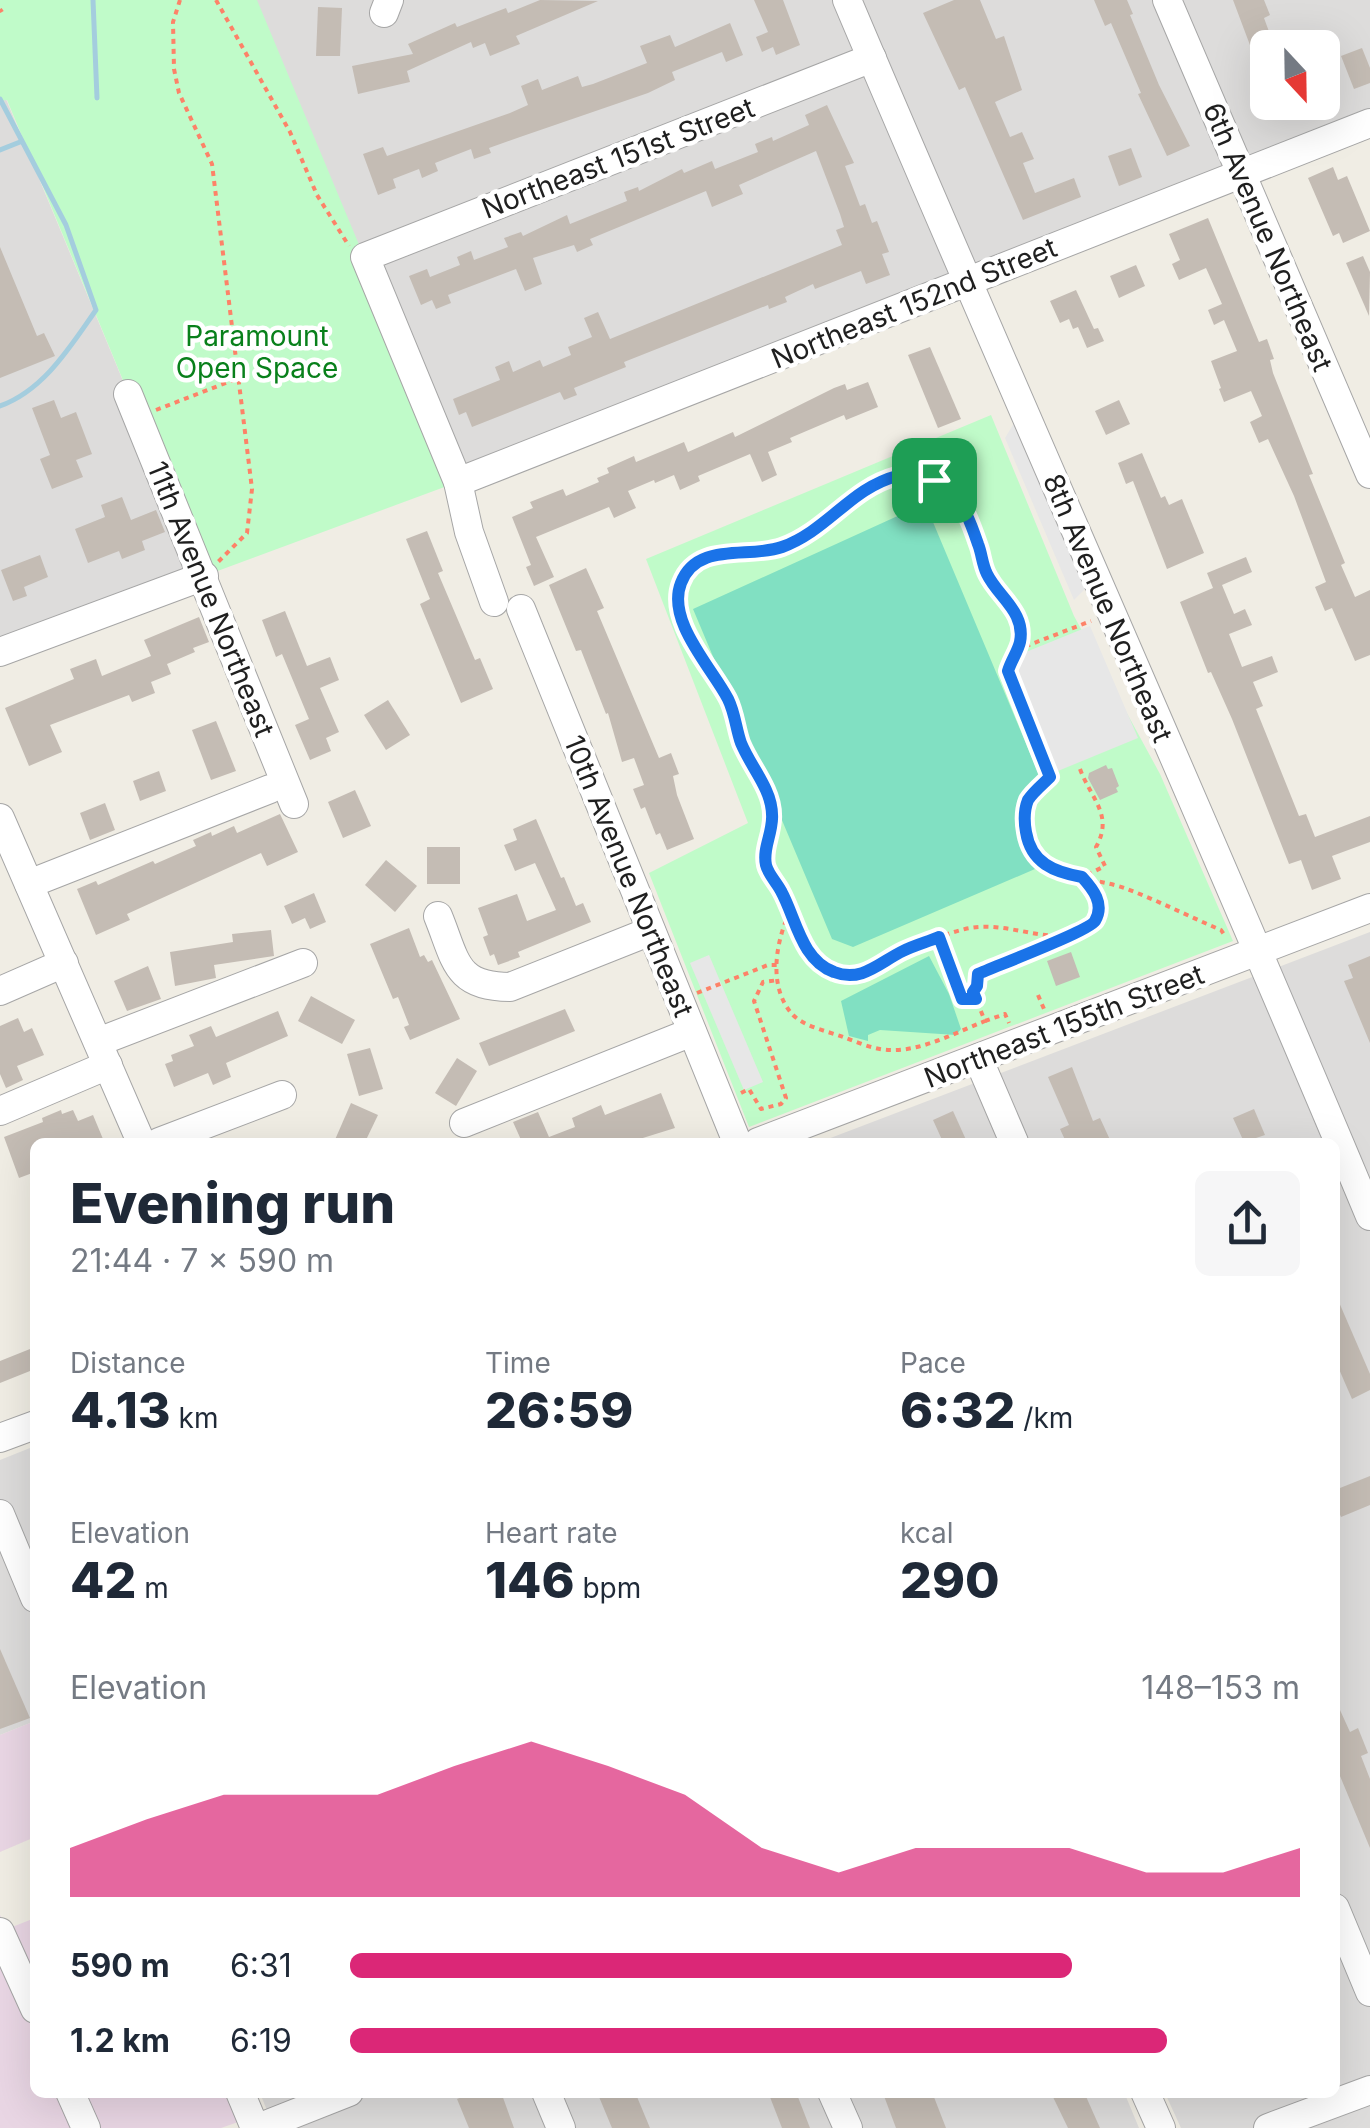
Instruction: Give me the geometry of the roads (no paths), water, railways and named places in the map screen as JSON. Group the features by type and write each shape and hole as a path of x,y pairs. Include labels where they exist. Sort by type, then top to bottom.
{"street":[{"name":"8th Avenue Northeast","path":"847,0 1110,614 1112,644 1259,952 1337,1138"},
{"name":"6th Avenue Northeast","path":"1167,0 1370,474"},
{"name":"Northeast 151st Street","path":"365,256 872,58"},
{"name":"Northeast 152nd Street","path":"458,482 1370,123"},
{"name":"10th Avenue Northeast","path":"365,256 458,482 469,532 508,606 652,931 734,1138"},
{"name":"11th Avenue Northeast","path":"29,884 282,797 204,576 133,406"},
{"path":"0,652 204,576"},
{"path":"0,818 139,1138"},
{"name":"Northeast 155th Street","path":"768,1138 1370,908"},
{"path":"438,916 469,980 488,987 510,986 652,931"},
{"path":"0,1111 103,1054 303,963"},
{"path":"0,991 64,964"},
{"path":"464,1122 692,1032"},
{"path":"978,1058 1012,1138"},
{"path":"170,1138 282,1096"},
{"name":"8th Avenue Northeast","path":"1340,1145 1370,1216"},
{"path":"0,1438 30,1427"},
{"path":"0,1514 30,1586"},
{"path":"1340,1920 1370,1992"},
{"path":"0,1932 30,1998"},
{"path":"1281,2098 1285,2125 1370,2090"},
{"path":"73,2098 86,2128"},
{"path":"243,2098 256,2128 334,2098"},
{"path":"548,2098 561,2128"},
{"path":"835,2098 848,2128"},
{"path":"1148,2098 1160,2128"}],"waterway":[{"path":"93,0 97,98"},
{"path":"0,99 66,225 96,310 43,378 0,406"},
{"path":"0,150 20,142"}],"park label":[{"name":"Paramount Open Space","path":"257,352"}]}
